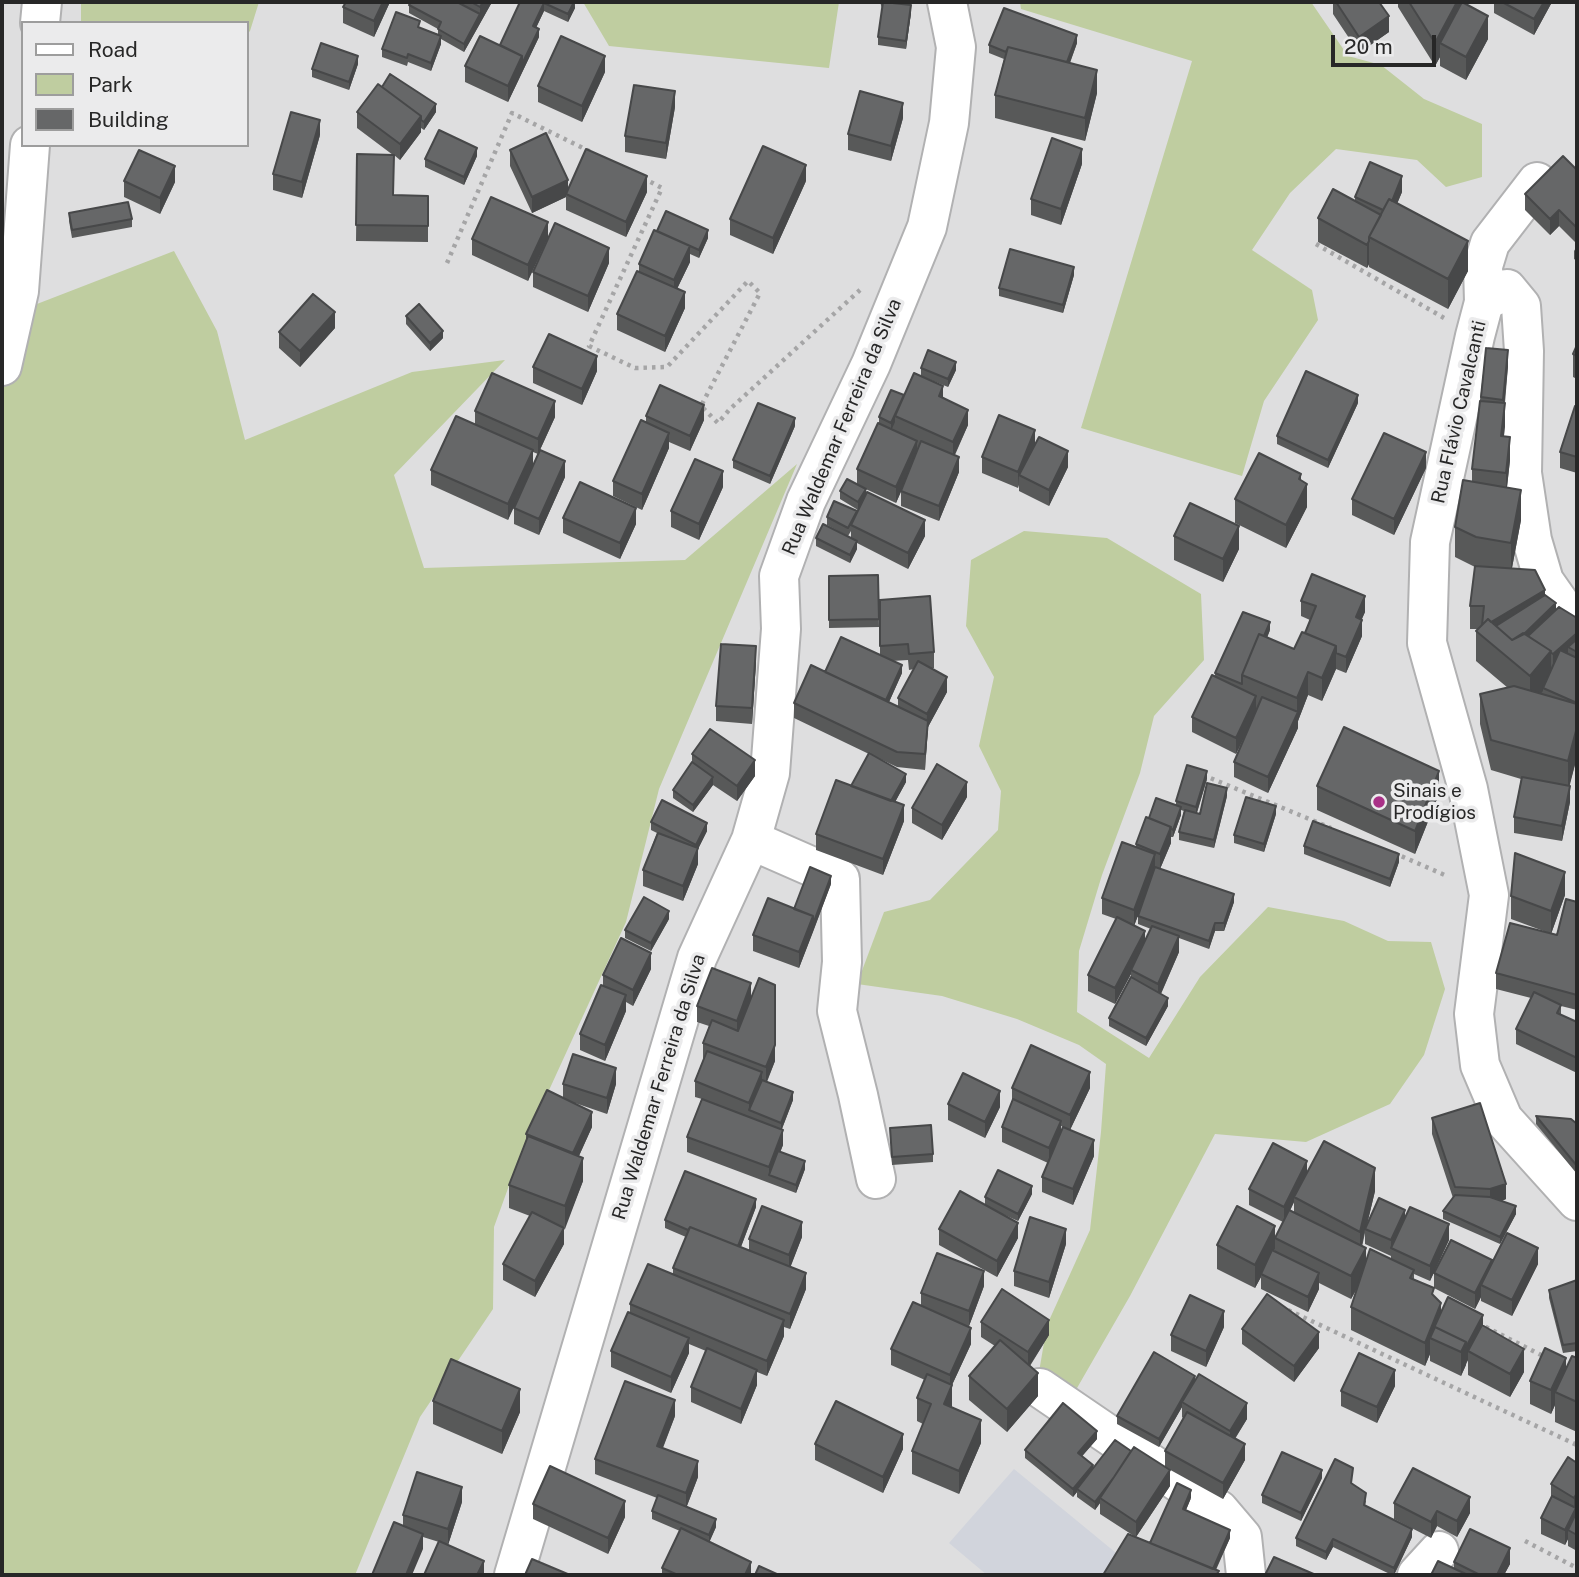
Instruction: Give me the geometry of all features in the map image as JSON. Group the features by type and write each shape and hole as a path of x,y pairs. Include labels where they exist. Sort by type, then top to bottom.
{"street":[{"path":"40,21 41,2"},
{"name":"Rua Waldemar Ferreira da Silva","path":"514,1575 697,958 751,840 770,773 780,629 779,576 806,501 871,364 927,227 949,123 956,47 947,2"},
{"path":"2,366 19,291 30,147"},
{"path":"1480,319 1483,266 1490,243 1537,182"},
{"name":"Rua Flávio Cavalcanti","path":"1577,624 1544,581 1532,540 1522,473 1524,351 1521,306 1507,289 1480,319 1430,542 1427,643 1468,789 1489,895 1474,1014 1480,1065 1503,1119 1577,1201"},
{"path":"751,840 840,879 842,962 837,1011 876,1179"},
{"path":"1041,1388 1219,1510 1242,1538 1246,1575"}],"path":[{"path":"447,263 512,113 593,153"},
{"path":"639,176 662,188 589,346 635,368 667,367 748,281 760,293 701,406 718,423 862,288"},
{"path":"1316,244 1480,319"},
{"path":"1195,772 1342,832"},
{"path":"1392,853 1489,895"},
{"path":"1288,1310 1577,1445"},
{"path":"1469,1318 1553,1362"},
{"path":"1525,1541 1577,1568"}],"shaded area":[{"path":"1014,1469 1121,1557 1109,1575 987,1575 949,1543"}],"green space":[{"path":"81,2 259,2 248,33 248,21 81,21"},
{"path":"583,2 839,2 829,68 609,46"},
{"path":"1020,2 1311,2 1348,56 1381,65 1424,99 1482,124 1482,177 1446,187 1417,160 1336,149 1290,193 1252,250 1312,290 1318,320 1264,401 1242,476 1081,428 1192,61 1021,9"},
{"path":"174,251 217,331 245,440 412,372 505,360 394,475 424,568 685,560 797,464 659,789 626,922 523,1147 494,1227 493,1309 420,1417 355,1575 2,1575 2,373 24,309"},
{"path":"1024,531 1107,538 1201,594 1204,660 1154,716 1140,773 1102,875 1079,951 1077,1012 1149,1058 1200,977 1268,907 1344,921 1388,941 1431,942 1445,989 1424,1055 1390,1104 1306,1142 1215,1134 1130,1296 1073,1395 1038,1378 1047,1325 1090,1230 1106,1064 1079,1045 1017,1019 942,996 857,984 884,912 930,900 998,830 1001,791 979,746 994,677 966,626 971,560"}],"building":[{"path":"346,2 383,2 374,21 343,7"},
{"path":"411,2 457,2 480,14 464,44 438,29 441,22 409,5"},
{"path":"520,2 574,2 568,14 544,3 533,26 539,29 522,64 522,56 500,45"},
{"path":"883,2 911,5 906,41 878,37"},
{"path":"1336,2 1379,2 1389,16 1359,37"},
{"path":"1409,2 1457,2 1435,43"},
{"path":"1462,2 1488,16 1466,57 1440,43"},
{"path":"1502,2 1544,2 1534,19"},
{"path":"1004,8 1077,35 1067,62 1008,47 1006,52 989,45"},
{"path":"396,12 420,21 418,27 441,36 431,63 408,54 407,58 382,49"},
{"path":"480,36 522,56 508,86 465,66"},
{"path":"561,36 605,56 582,106 538,86"},
{"path":"321,43 358,56 349,82 312,69"},
{"path":"1008,47 1097,70 1085,118 995,95"},
{"path":"390,74 436,104 424,122 421,116 382,87"},
{"path":"378,84 421,116 400,144 357,112"},
{"path":"634,85 675,91 666,143 625,136"},
{"path":"860,91 903,103 891,146 848,134"},
{"path":"291,112 320,120 302,182 273,174"},
{"path":"439,130 477,148 464,177 425,159"},
{"path":"546,133 568,180 532,197 510,150"},
{"path":"1052,138 1082,149 1061,209 1031,199"},
{"path":"763,146 806,165 773,238 730,219"},
{"path":"586,149 647,176 626,222 566,194"},
{"path":"139,150 175,166 160,198 124,181"},
{"path":"357,154 394,155 393,195 428,196 428,226 356,225"},
{"path":"1563,156 1577,170 1576,227 1559,210 1550,219 1525,194"},
{"path":"1370,162 1402,176 1392,201 1389,199 1383,210 1355,197"},
{"path":"1333,189 1381,215 1367,245 1318,218"},
{"path":"491,197 548,222 528,265 472,239"},
{"path":"1389,199 1468,241 1448,279 1369,237"},
{"path":"128,202 132,219 72,230 69,213"},
{"path":"666,211 708,230 699,250 657,231"},
{"path":"555,223 609,248 588,296 533,272"},
{"path":"654,230 690,246 674,280 639,264"},
{"path":"1010,249 1074,267 1063,305 999,288"},
{"path":"637,271 685,292 665,336 617,314"},
{"path":"313,294 335,312 300,351 279,332"},
{"path":"419,304 443,331 430,343 406,316"},
{"path":"549,334 597,356 582,389 533,367"},
{"path":"1486,348 1508,350 1503,400 1481,397"},
{"path":"928,350 956,362 948,379 921,368"},
{"path":"1306,371 1358,395 1328,460 1277,436"},
{"path":"492,373 555,401 538,439 475,411"},
{"path":"914,373 943,386 939,396 968,410 953,442 895,416"},
{"path":"660,385 704,405 690,436 646,416"},
{"path":"891,390 904,395 891,423 879,417"},
{"path":"1480,401 1505,403 1501,436 1510,437 1506,473 1472,469"},
{"path":"758,403 795,418 770,476 733,460"},
{"path":"1575,406 1577,407 1577,457 1560,452"},
{"path":"999,415 1035,430 1018,472 982,457"},
{"path":"456,416 533,450 508,504 431,470"},
{"path":"641,420 669,433 642,494 613,481"},
{"path":"878,423 917,441 896,487 857,469"},
{"path":"1384,433 1426,452 1394,519 1352,499"},
{"path":"1039,437 1068,451 1049,490 1019,475"},
{"path":"921,441 959,457 939,506 901,491"},
{"path":"540,450 565,461 539,519 514,508"},
{"path":"1259,453 1301,474 1299,479 1307,484 1286,525 1235,499"},
{"path":"695,459 723,471 699,524 671,511"},
{"path":"847,479 866,489 858,502 840,491"},
{"path":"1463,480 1521,490 1511,543 1476,537 1455,527"},
{"path":"580,482 636,508 620,543 563,518"},
{"path":"867,492 925,520 908,553 851,525"},
{"path":"834,501 857,511 848,528 827,517"},
{"path":"1190,503 1239,526 1223,559 1174,536"},
{"path":"823,524 857,541 850,555 816,538"},
{"path":"1475,566 1535,570 1545,590 1491,622 1488,619 1482,625 1484,606 1470,606"},
{"path":"1312,574 1365,596 1356,617 1362,620 1346,657 1336,653 1336,646 1305,633 1316,606 1301,601"},
{"path":"878,575 879,619 829,620 829,576"},
{"path":"1545,595 1556,603 1524,634 1512,640 1496,626"},
{"path":"930,596 934,652 909,654 908,644 880,646 880,600"},
{"path":"1559,607 1577,618 1577,633 1553,654 1528,636"},
{"path":"1243,612 1270,622 1264,636 1259,634 1242,675 1242,684 1215,673"},
{"path":"1488,619 1512,640 1523,633 1551,651 1530,676 1476,631"},
{"path":"1302,632 1336,646 1322,678 1308,672 1297,698 1242,675 1259,634 1294,649"},
{"path":"841,637 902,665 886,700 825,672"},
{"path":"1577,639 1577,652 1568,647"},
{"path":"721,644 756,646 752,708 716,706"},
{"path":"1560,650 1577,658 1577,703 1543,688"},
{"path":"918,661 947,677 927,714 898,698"},
{"path":"811,665 928,721 925,754 897,752 794,703"},
{"path":"1212,675 1256,696 1236,738 1192,717"},
{"path":"1514,686 1577,704 1577,727 1568,761 1491,740 1480,694"},
{"path":"1262,697 1298,712 1268,777 1234,762"},
{"name":"Sinais e Prodígios","path":"1344,727 1439,771 1415,831 1317,786"},
{"path":"710,729 755,760 737,786 692,754"},
{"path":"869,753 906,774 891,801 851,786"},
{"path":"692,762 713,777 693,805 673,790"},
{"path":"937,764 967,782 942,825 912,808"},
{"path":"1187,765 1207,771 1196,807 1176,801"},
{"path":"1522,777 1570,786 1562,826 1514,817"},
{"path":"836,780 904,805 883,859 816,834"},
{"path":"1207,783 1227,788 1214,840 1179,832 1185,810 1200,814"},
{"path":"1246,797 1276,806 1264,844 1234,835"},
{"path":"1156,798 1181,807 1173,830 1149,818"},
{"path":"662,800 707,823 696,845 651,822"},
{"path":"1146,817 1171,827 1160,854 1136,844"},
{"path":"1313,821 1399,854 1390,879 1304,846"},
{"path":"658,833 698,848 683,886 643,870"},
{"path":"1122,842 1155,854 1134,910 1102,898"},
{"path":"1515,853 1565,872 1551,911 1511,896"},
{"path":"810,867 831,876 813,924 813,916 794,909"},
{"path":"1155,867 1234,894 1224,923 1215,923 1209,941 1138,916"},
{"path":"644,897 669,911 651,943 625,930"},
{"path":"768,898 813,916 799,952 753,935"},
{"path":"1566,899 1577,902 1577,995 1496,973 1510,923 1557,935"},
{"path":"1117,917 1145,931 1115,988 1088,975"},
{"path":"1152,926 1179,936 1158,984 1131,970"},
{"path":"621,938 651,953 633,990 603,975"},
{"path":"712,968 751,983 737,1021 697,1006"},
{"path":"1131,977 1168,998 1146,1038 1109,1018"},
{"path":"759,978 775,985 775,1045 766,1067 703,1043 712,1020 738,1031"},
{"path":"601,985 626,995 605,1045 580,1034"},
{"path":"1534,992 1561,1005 1557,1013 1577,1022 1577,1058 1516,1029"},
{"path":"1031,1045 1090,1072 1070,1115 1012,1088"},
{"path":"707,1051 762,1072 749,1103 695,1081"},
{"path":"573,1054 616,1068 607,1098 563,1084"},
{"path":"963,1073 1000,1091 985,1122 948,1104"},
{"path":"762,1080 793,1092 781,1123 749,1110"},
{"path":"547,1090 592,1112 573,1153 526,1134"},
{"path":"702,1099 783,1130 769,1167 687,1137"},
{"path":"1013,1099 1061,1121 1049,1148 1002,1127"},
{"path":"1480,1103 1506,1184 1490,1189 1455,1187 1432,1118"},
{"path":"1536,1116 1571,1119 1577,1124 1577,1166"},
{"path":"931,1125 933,1154 892,1157 890,1128"},
{"path":"1063,1127 1094,1140 1073,1189 1042,1177"},
{"path":"528,1136 583,1158 565,1206 509,1185"},
{"path":"1324,1141 1375,1168 1360,1232 1294,1197"},
{"path":"1273,1143 1307,1161 1284,1207 1249,1189"},
{"path":"778,1151 805,1161 796,1185 769,1175"},
{"path":"998,1170 1032,1186 1018,1214 985,1197"},
{"path":"685,1171 756,1199 738,1246 665,1220"},
{"path":"960,1191 1018,1223 997,1261 939,1229"},
{"path":"1455,1195 1490,1197 1516,1206 1500,1237 1443,1211"},
{"path":"1379,1198 1405,1210 1391,1240 1365,1229"},
{"path":"762,1206 802,1222 789,1255 749,1239"},
{"path":"1237,1206 1275,1226 1255,1265 1217,1245"},
{"path":"1410,1207 1449,1224 1430,1266 1391,1248"},
{"path":"1289,1210 1366,1248 1351,1276 1275,1238"},
{"path":"532,1212 564,1228 535,1281 503,1264"},
{"path":"1030,1217 1066,1229 1049,1282 1014,1271"},
{"path":"690,1227 806,1273 790,1314 673,1268"},
{"path":"1507,1233 1538,1248 1512,1300 1481,1285"},
{"path":"1451,1240 1492,1260 1475,1293 1434,1273"},
{"path":"1370,1249 1414,1270 1410,1278 1434,1288 1432,1294 1441,1303 1425,1343 1351,1307"},
{"path":"1272,1250 1319,1273 1308,1297 1261,1274"},
{"path":"937,1253 984,1271 969,1311 921,1293"},
{"path":"648,1264 784,1320 767,1361 630,1304"},
{"path":"1577,1280 1577,1343 1563,1345 1549,1290"},
{"path":"1002,1289 1049,1320 1028,1352 981,1322"},
{"path":"1267,1294 1319,1332 1294,1366 1242,1329"},
{"path":"1190,1295 1224,1311 1206,1351 1171,1335"},
{"path":"1448,1297 1483,1315 1466,1347 1466,1342 1435,1327 1433,1330"},
{"path":"913,1302 971,1328 950,1375 891,1349"},
{"path":"628,1312 689,1338 671,1377 611,1351"},
{"path":"1482,1325 1524,1349 1510,1374 1468,1351"},
{"path":"1435,1327 1466,1342 1461,1352 1430,1338"},
{"path":"1000,1340 1038,1373 1007,1409 969,1376"},
{"path":"707,1348 757,1370 741,1409 691,1387"},
{"path":"1545,1348 1566,1358 1551,1390 1530,1381"},
{"path":"1154,1352 1195,1376 1159,1439 1117,1416"},
{"path":"1359,1353 1395,1370 1377,1407 1341,1391"},
{"path":"1572,1356 1577,1358 1577,1402 1555,1392"},
{"path":"451,1359 520,1389 502,1431 433,1401"},
{"path":"927,1374 952,1385 944,1404 981,1420 959,1471 912,1451 931,1404 917,1398"},
{"path":"1199,1374 1247,1403 1230,1431 1182,1402"},
{"path":"625,1381 675,1400 657,1446 698,1461 686,1493 595,1459"},
{"path":"836,1401 903,1434 883,1477 815,1444"},
{"path":"1063,1403 1097,1431 1078,1453 1093,1465 1073,1489 1025,1450"},
{"path":"1187,1412 1245,1444 1223,1483 1165,1451"},
{"path":"1115,1440 1131,1451 1095,1502 1077,1489"},
{"path":"1134,1447 1170,1470 1136,1522 1100,1498"},
{"path":"1282,1452 1322,1470 1301,1513 1262,1495"},
{"path":"1568,1457 1577,1463 1577,1493 1574,1498 1551,1484"},
{"path":"1335,1459 1353,1468 1351,1483 1366,1493 1364,1505 1412,1529 1394,1568 1333,1539 1326,1552 1296,1538"},
{"path":"550,1466 625,1501 608,1538 533,1504"},
{"path":"1413,1468 1470,1497 1457,1521 1437,1511 1431,1522 1394,1503"},
{"path":"417,1472 462,1487 448,1529 403,1515"},
{"path":"1177,1483 1191,1490 1183,1509 1230,1530 1213,1569 1150,1543"},
{"path":"658,1495 716,1519 709,1535 652,1511"},
{"path":"1552,1496 1576,1508 1565,1530 1541,1518"},
{"path":"1577,1511 1577,1535 1568,1530"},
{"path":"394,1522 423,1534 406,1575 372,1575"},
{"path":"681,1528 751,1562 745,1575 678,1575 662,1568"},
{"path":"1470,1529 1510,1548 1497,1575 1480,1575 1454,1562"},
{"path":"1128,1534 1219,1571 1216,1575 1103,1575"},
{"path":"439,1541 484,1561 477,1575 424,1575"},
{"path":"1274,1557 1316,1575 1265,1575"},
{"path":"532,1559 570,1575 525,1575"},
{"path":"1438,1561 1468,1575 1431,1575"},
{"path":"759,1566 779,1575 755,1575"}],"place":[{"name":"Sinais e Prodígios","path":"1379,802"}]}
